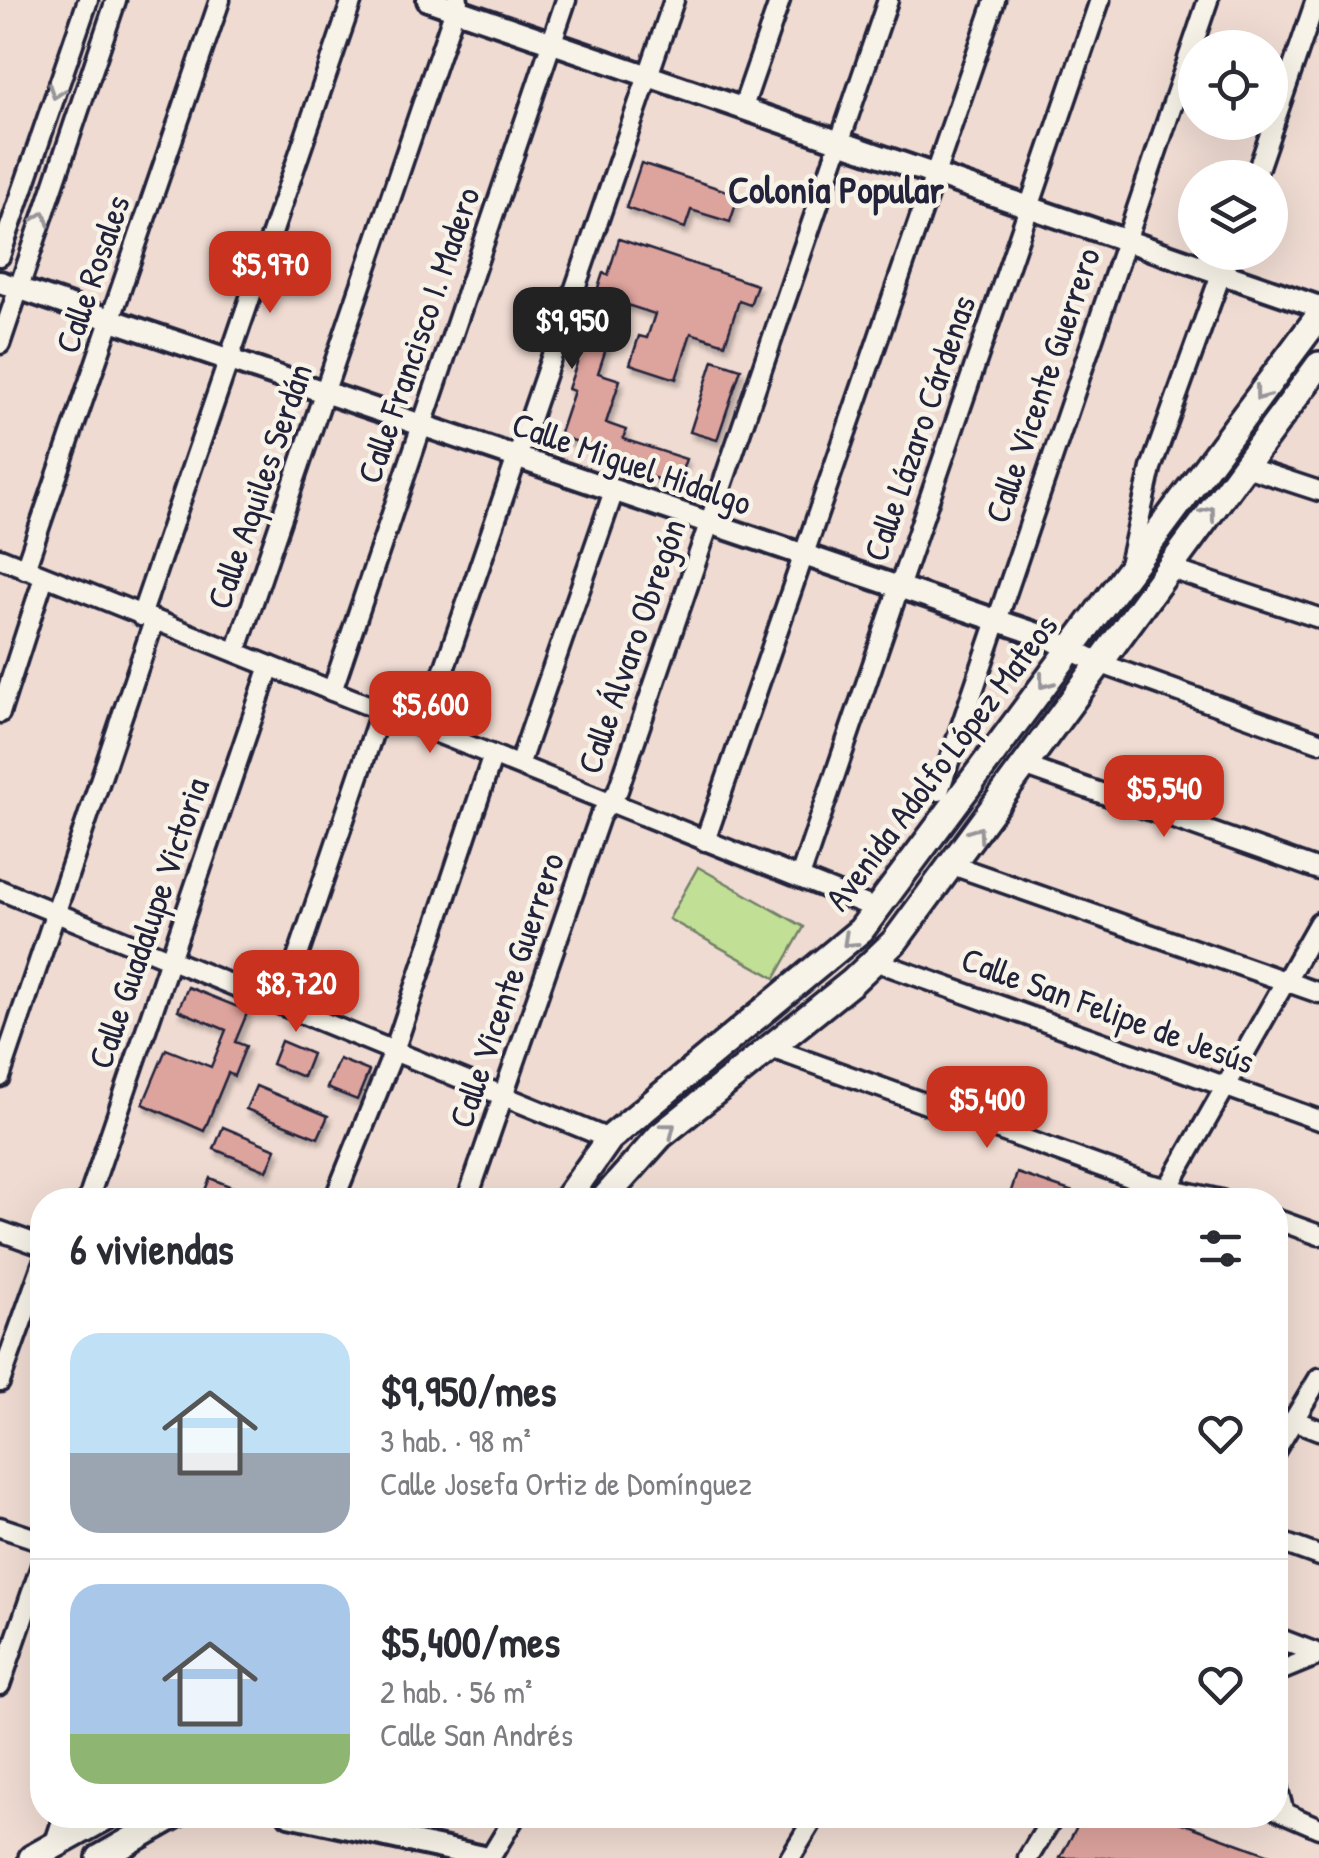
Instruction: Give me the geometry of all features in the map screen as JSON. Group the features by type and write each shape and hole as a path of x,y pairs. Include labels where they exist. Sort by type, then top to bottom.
{"main road":[{"name":"Avenida Adolfo López Mateos","path":"574,1188 609,1139 847,944 877,909 1319,316"},
{"name":"Avenida Adolfo López Mateos","path":"614,1188 660,1136 876,961 954,866 1168,568 1317,372"},
{"path":"43,1852 86,1828"},
{"path":"100,1858 152,1828"}],"street":[{"path":"0,256 88,0"},
{"path":"0,344 9,285 116,0"},
{"name":"Calle Rosales","path":"25,569 220,0"},
{"path":"0,1078 58,914 230,359 352,0"},
{"path":"428,0 456,4 552,42 1126,240 1178,252"},
{"name":"Calle Francisco I. Madero","path":"332,691 566,0"},
{"path":"424,728 674,0"},
{"path":"743,107 780,0"},
{"name":"Calle Álvaro Obregón","path":"610,802 618,790 888,0"},
{"path":"705,841 995,0"},
{"name":"Calle Lázaro Cárdenas","path":"800,878 1100,0"},
{"name":"Calle Vicente Guerrero","path":"939,791 1208,0"},
{"path":"1261,160 1316,0"},
{"name":"Calle Aquiles Serdán","path":"236,652 456,4"},
{"path":"1127,574 1151,468 1223,270"},
{"path":"1241,270 1319,307"},
{"name":"Calle Miguel Hidalgo","path":"9,285 994,620 1071,648 1099,663"},
{"path":"1244,466 1319,491"},
{"path":"519,766 614,491"},
{"path":"0,558 877,909"},
{"path":"1168,568 1319,618"},
{"path":"0,713 44,577"},
{"path":"1099,663 1319,742"},
{"name":"Calle Guadalupe Victoria","path":"92,1188 270,666"},
{"path":"282,1003 382,710"},
{"path":"339,1188 394,1050 493,755"},
{"path":"1024,766 1319,870"},
{"name":"Calle Vicente Guerrero","path":"471,1188 600,816 610,802"},
{"path":"954,866 1319,993"},
{"path":"0,890 505,1093 609,1139"},
{"path":"771,1048 1168,1188 1319,922"},
{"name":"Calle San Felipe de Jesús","path":"876,961 1319,1120"},
{"path":"1288,1224 1319,1235"},
{"path":"0,1231 30,1242"},
{"path":"0,1382 30,1298"},
{"path":"1288,1429 1319,1378"},
{"path":"1293,1420 1319,1430"},
{"path":"0,1527 30,1537"},
{"path":"1288,1545 1319,1556"},
{"path":"0,1685 30,1598"},
{"path":"1288,1643 1319,1654"},
{"path":"1288,1667 1319,1654"},
{"path":"1288,1815 1319,1828"},
{"path":"43,1852 57,1828"},
{"path":"349,1828 489,1858 508,1828"},
{"path":"790,1858 808,1828"},
{"path":"1028,1858 1046,1828"}],"green space":[{"path":"698,867 804,927 775,978 669,919"}],"building":[{"path":"641,163 739,195 730,222 691,210 685,228 626,208"},
{"path":"619,239 757,285 750,305 739,301 725,344 691,333 676,379 630,364 639,336 647,338 655,314 621,303 598,373 620,380 606,423 626,430 623,439 686,459 677,485 631,471 634,460 559,436 574,391 568,389 578,360 574,358"},
{"path":"713,360 741,369 717,440 690,432"},
{"path":"188,987 248,1011 235,1042 246,1046 234,1076 228,1073 204,1131 143,1104 166,1049 211,1067 226,1030 178,1010"},
{"path":"281,1041 312,1054 303,1077 272,1064"},
{"path":"339,1059 369,1071 357,1100 327,1088"},
{"path":"256,1086 328,1116 318,1138 246,1109"},
{"path":"223,1127 276,1149 267,1171 214,1149"},
{"path":"1017,1173 1061,1188 1012,1188"},
{"path":"210,1178 234,1188 206,1188"},
{"path":"1076,1828 1196,1828 1278,1858 1060,1858"}],"district":[{"name":"Colonia Popular","path":"836,189"}]}
